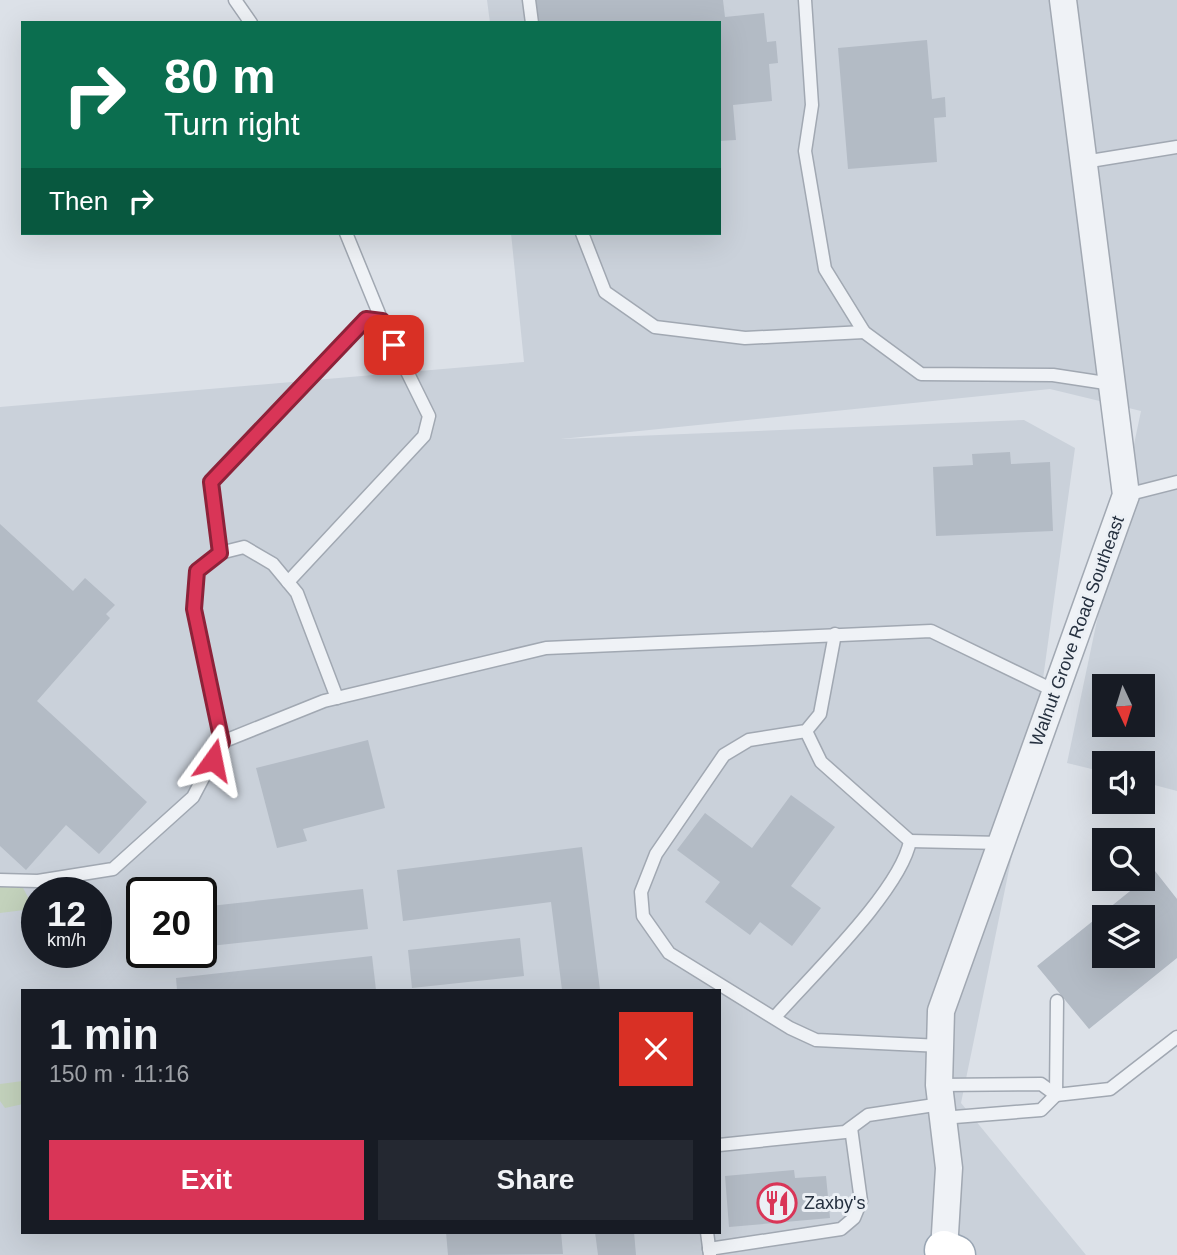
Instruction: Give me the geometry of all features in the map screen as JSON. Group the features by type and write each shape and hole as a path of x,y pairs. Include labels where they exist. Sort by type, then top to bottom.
{"street":[{"name":"Walnut Grove Road Southeast","path":"950,1253 949,1168 941,1102 941,1011 1126,495 1063,0"}],"lane":[{"path":"235,0 250,21"},
{"path":"530,0 532,21"},
{"path":"804,0 812,105 805,151 825,269 864,332 922,374 1053,375 1112,384"},
{"path":"1084,162 1177,147"},
{"path":"288,582 424,436 429,416 382,321 347,235"},
{"path":"583,235 605,292 654,327 745,338 864,332"},
{"path":"220,553 211,482 366,319 382,321"},
{"path":"1126,495 1177,482"},
{"path":"0,880 38,881 113,869 193,797 222,742 194,609 197,571 220,553 244,547 273,564 297,593 337,698"},
{"path":"222,742 337,698 546,648 931,631 1055,691"},
{"path":"835,634 820,714 806,731 749,740 724,755 656,854 641,892 643,916 669,953 790,1028 816,1040 941,1046"},
{"path":"806,731 821,762 910,841 1001,843"},
{"path":"775,1017 884,894 907,857 910,841"},
{"path":"1056,1095 1057,1001"},
{"path":"941,1102 1041,1110 1056,1095 1110,1089 1177,1037"},
{"path":"721,1145 845,1132 868,1115 1041,1084 1056,1095"},
{"path":"707,1234 709,1252 841,1229 854,1218 861,1201 851,1128"}],"shaded area":[{"path":"487,0 1177,0 1177,791 1155,785 1155,751 1092,751 1092,769 1067,763 1141,411 1050,389 561,439 1024,420 1075,448 1032,758 961,1103 1086,1255 0,1255 0,407 524,362 511,235 721,235 721,21 490,21"}],"green space":[{"path":"0,886 21,886 21,910 0,913"},
{"path":"21,1081 21,1104 5,1108 0,1101 0,1084"}],"building":[{"path":"533,0 723,0 725,17 764,13 767,42 776,41 778,63 769,64 772,101 733,105 736,140 721,141 721,21 535,21"},
{"path":"927,40 932,99 945,97 946,117 934,118 937,162 848,169 838,48"},
{"path":"1010,452 1011,464 1050,462 1053,531 936,536 933,467 973,465 972,454"},
{"path":"0,524 73,591 85,578 115,605 106,614 110,618 37,701 147,802 99,854 66,825 26,870 0,846"},
{"path":"368,740 385,808 303,829 307,841 277,848 256,768"},
{"path":"791,795 835,827 791,886 821,908 792,946 760,922 750,935 705,902 720,882 677,850 705,813 752,848"},
{"path":"582,847 600,989 562,989 551,902 403,921 397,870"},
{"path":"1155,871 1177,899 1177,958 1089,1029 1037,966 1092,922 1092,968 1155,968 1155,905 1113,905 1130,891 1155,891"},
{"path":"363,889 368,929 217,945 217,905"},
{"path":"520,938 524,976 412,988 408,950"},
{"path":"372,956 376,989 177,989 176,978"},
{"path":"794,1170 795,1178 826,1176 830,1218 729,1227 725,1176"},
{"path":"446,1234 561,1234 563,1254 448,1255"},
{"path":"595,1234 634,1234 636,1255 598,1255"}],"place":[{"name":"Zaxby's","path":"777,1203"}],"route":[{"path":"213,760 222,742 194,609 197,571 220,553 211,482 366,319 382,321 394,345"}]}
